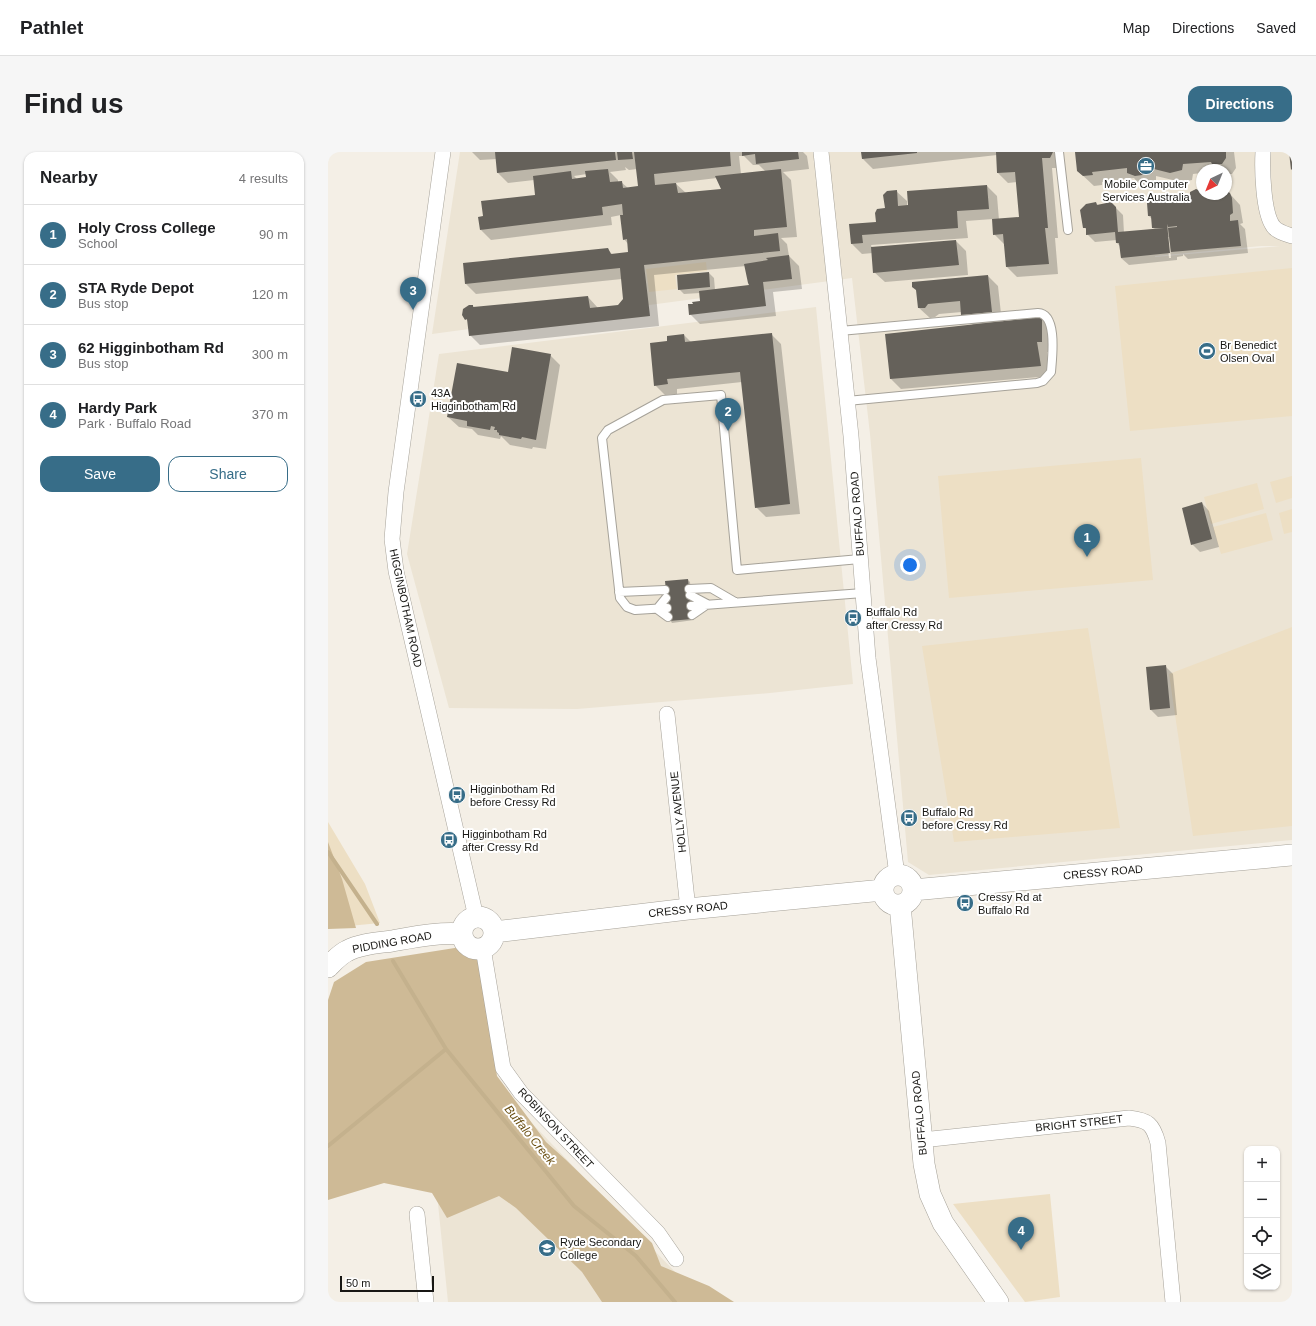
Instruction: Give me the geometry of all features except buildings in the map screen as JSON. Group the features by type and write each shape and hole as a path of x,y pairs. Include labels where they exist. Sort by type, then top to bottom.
{"street":[{"name":"HIGGINBOTHAM ROAD","path":"443,152 396,492 392,539 396,571 476,917"},
{"name":"BUFFALO ROAD","path":"821,152 847,401 868,658 897,875"},
{"path":"1263,152 1266,206 1269,218 1274,227 1282,233 1292,236"},
{"name":"HOLLY AVENUE","path":"667,714 688,909"},
{"name":"CRESSY ROAD","path":"906,897 1292,855"},
{"path":"897,875 906,877 910,881 906,897 890,903 886,899 883,890 888,878 897,875"},
{"name":"CRESSY ROAD","path":"489,940 688,909 883,890"},
{"name":"BUFFALO ROAD","path":"906,897 922,1140 924,1164 930,1194 943,1223 998,1302"},
{"path":"476,917 486,919 490,923 489,940 472,947 467,944 462,934 464,925 476,917"},
{"name":"PIDDING ROAD","path":"328,967 337,958 353,948 374,943 446,933 462,934"},
{"name":"ROBINSON STREET","path":"489,940 503,1068 521,1093 658,1234 676,1259"},
{"name":"BRIGHT STREET","path":"922,1140 1129,1118 1141,1119 1150,1123 1155,1132 1158,1143 1173,1302"},
{"path":"417,1214 426,1302"}],"lane":[{"path":"1060,152 1068,230"},
{"path":"840,331 1038,313 1045,315 1048,318 1052,329 1051,372 1043,381 1029,384 847,401"},
{"path":"667,608 635,610 627,608 620,598 602,438 608,430 663,400 721,395 737,570 860,559"},
{"path":"707,604 689,592 711,588 736,602"},
{"path":"619,592 666,594 657,609"},
{"path":"691,610 707,604 863,593"},
{"path":"657,609 668,617"}],"shaded area":[{"path":"460,152 1292,152 1292,840 929,875 908,862 870,434 852,278 432,334","holes":["1261,246 1280,246 1155,257"]},
{"path":"706,262 707,271 675,275 677,289 649,292 646,269"},
{"name":"Br Benedict Olsen Oval","path":"1292,268 1292,416 1130,431 1115,286"},
{"path":"816,307 853,684 770,693 577,709 449,708 407,554 439,354"},
{"path":"1141,458 1153,580 949,598 938,476"},
{"path":"1292,476 1292,498 1276,503 1270,482"},
{"path":"1257,483 1264,509 1211,524 1204,497"},
{"path":"1292,509 1292,532 1284,534 1279,513"},
{"path":"1266,513 1273,540 1221,554 1213,527"},
{"path":"1292,627 1292,826 1193,836 1169,674"},
{"path":"1088,628 1120,828 954,842 922,646"},
{"path":"328,822 365,884 380,923 328,928"},
{"path":"328,842 342,879 356,928 328,929"},
{"path":"461,947 480,959 497,1076 546,1142 652,1243 661,1266 709,1286 734,1302 602,1302 582,1272 516,1208 499,1196 447,1218 432,1193 384,1183 328,1200 328,1000 334,982 366,962"},
{"name":"Ryde Secondary College","path":"524,1115 704,1302 448,1302 437,1194"},
{"path":"1050,1194 1060,1297 1025,1302 953,1204"}],"waterway":[{"name":"Buffalo Creek","path":"328,852 377,924"},
{"name":"Buffalo Creek","path":"393,961 446,1049 574,1206 636,1256 675,1302"},
{"path":"328,1146 446,1049"}],"place":[{"name":"Mobile Computer Services Australia","path":"1146,166"},
{"name":"62 Higginbotham Rd","path":"413,310"},
{"name":"Br Benedict Olsen Oval","path":"1207,351"},
{"name":"43A Higginbotham Rd","path":"418,399"},
{"name":"STA Ryde Depot","path":"728,431"},
{"name":"Holy Cross College","path":"1087,557"},
{"name":"Buffalo Rd after Cressy Rd","path":"853,618"},
{"name":"Higginbotham Rd before Cressy Rd","path":"457,795"},
{"name":"Buffalo Rd before Cressy Rd","path":"909,818"},
{"name":"Higginbotham Rd after Cressy Rd","path":"449,840"},
{"name":"Cressy Rd at Buffalo Rd","path":"965,903"},
{"name":"Ryde Secondary College","path":"547,1248"},
{"name":"Hardy Park","path":"1021,1250"}]}
